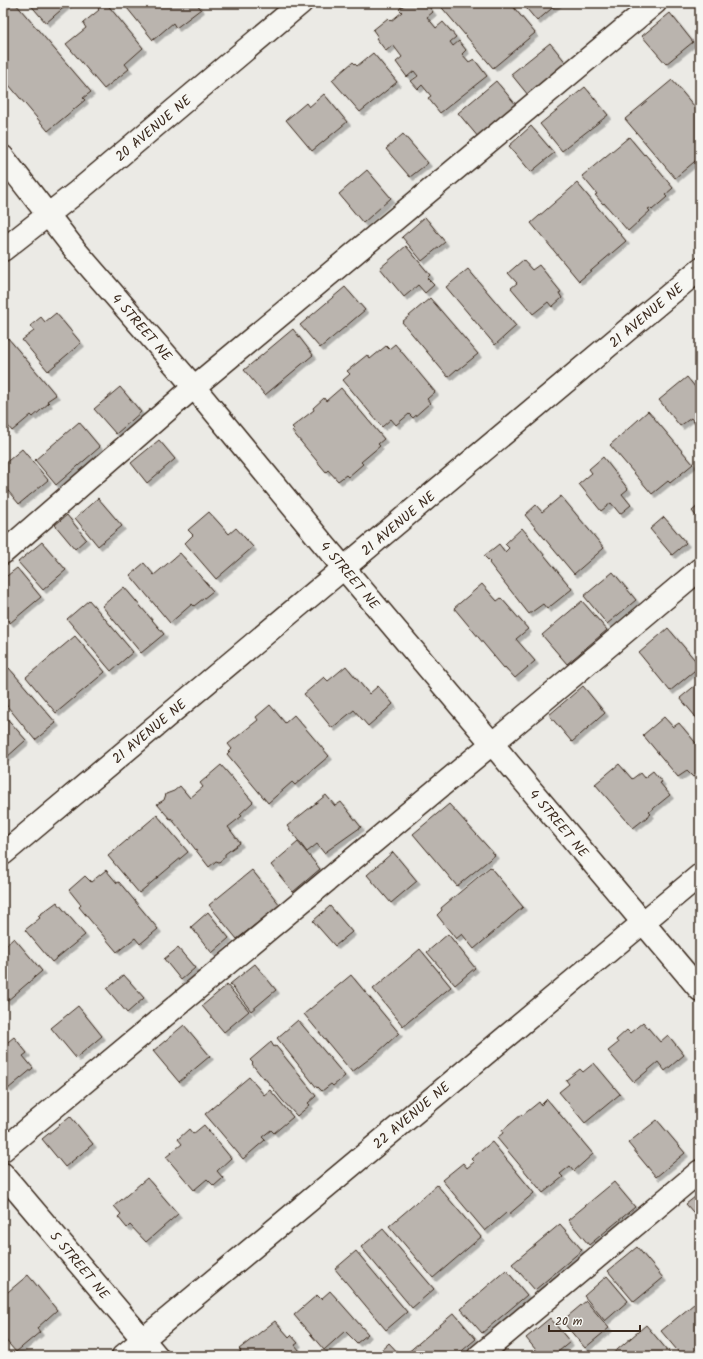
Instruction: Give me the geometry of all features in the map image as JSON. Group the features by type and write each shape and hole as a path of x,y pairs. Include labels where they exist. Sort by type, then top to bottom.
{"street":[{"name":"20 AVENUE NE","path":"3,250 77,192 301,3"},
{"path":"3,553 194,387 656,3"},
{"name":"4 STREET NE","path":"3,158 76,251 194,387 344,568 700,990"},
{"name":"21 AVENUE NE","path":"3,854 700,269"},
{"path":"3,1150 700,569"},
{"name":"22 AVENUE NE","path":"123,1356 608,950 700,875"},
{"path":"479,1356 700,1171"},
{"name":"5 STREET NE","path":"3,1174 157,1356"}],"building":[{"path":"3,3 15,3 91,92 83,98 85,100 48,131 3,78"},
{"path":"29,3 69,3 46,23"},
{"path":"103,3 105,5 106,3 143,48 125,64 129,69 104,89 66,44 86,28 83,23 99,10 98,9"},
{"path":"123,3 196,3 201,9 176,28 173,23 153,40"},
{"path":"407,3 426,3 433,12 427,17 436,28 443,22 456,37 450,42 453,46 459,41 466,50 462,54 469,62 474,59 487,76 440,113 428,98 431,96 422,85 418,89 411,81 418,76 414,71 407,77 396,62 402,57 393,45 386,51 376,38 378,37 373,30 388,18 391,21 402,12 399,9"},
{"path":"438,3 510,3 535,33 493,68"},
{"path":"522,3 558,3 537,21"},
{"path":"670,13 693,42 666,64 642,36"},
{"path":"550,43 567,64 528,95 511,74"},
{"path":"373,53 397,82 360,112 332,80 353,62 357,66"},
{"path":"672,80 700,113 700,157 675,178 625,119"},
{"path":"496,81 517,106 479,138 458,113"},
{"path":"585,87 608,115 562,151 540,124"},
{"path":"324,94 347,122 312,151 286,120 306,103 309,107"},
{"path":"531,126 554,153 531,172 509,146"},
{"path":"403,134 428,163 410,177 386,149"},
{"path":"629,137 673,188 665,195 667,197 652,210 650,208 648,209 650,211 628,231 604,203 603,204 595,195 597,194 582,176"},
{"path":"367,170 391,198 363,223 339,194"},
{"path":"577,183 626,241 579,281 531,223"},
{"path":"425,217 445,242 422,261 402,237"},
{"path":"406,246 430,275 427,278 434,285 425,293 418,285 404,297 380,268"},
{"path":"523,260 532,270 539,265 561,292 559,293 562,298 552,307 548,302 533,314 511,288 517,283 508,273"},
{"path":"468,269 516,326 495,345 446,287"},
{"path":"345,287 365,310 320,348 300,325"},
{"path":"430,298 478,354 448,377 402,322"},
{"path":"56,313 81,343 48,371 22,340 34,331 30,326 41,317 45,322"},
{"path":"293,329 313,355 265,395 244,370"},
{"path":"8,338 56,395 47,401 49,403 33,417 31,415 12,431 4,421 3,422 3,342"},
{"path":"395,344 435,392 427,399 430,403 413,418 409,414 396,425 391,419 382,427 343,380 350,374 347,371 367,355 370,359 386,346 389,349"},
{"path":"687,377 700,393 699,429 691,418 680,426 659,400"},
{"path":"120,387 141,412 116,434 94,409"},
{"path":"341,388 384,439 378,444 380,446 361,462 363,464 348,477 346,475 338,481 328,470 326,472 292,431 294,429 292,427 314,410 313,408 324,398 326,401"},
{"path":"648,411 693,464 670,483 668,481 652,494 610,445"},
{"path":"79,422 100,447 56,485 35,460"},
{"path":"159,440 175,459 147,483 131,463"},
{"path":"22,449 48,480 19,504 3,485 3,465"},
{"path":"603,457 628,489 622,494 631,505 620,514 611,503 601,511 579,484 592,473 589,469"},
{"path":"561,496 604,548 574,574 525,515 536,505 542,512"},
{"path":"98,498 122,526 98,546 75,518"},
{"path":"700,504 700,521 692,511"},
{"path":"209,512 229,534 236,528 253,547 216,579 185,543 193,535 188,530"},
{"path":"67,515 86,539 75,549 55,525"},
{"path":"664,517 686,543 672,555 650,529"},
{"path":"522,528 572,589 547,609 543,604 529,614 484,556 499,544 505,552 509,548 505,544"},
{"path":"42,542 66,570 43,590 18,562"},
{"path":"180,553 213,591 194,606 192,604 170,623 130,575 144,563 154,575"},
{"path":"17,568 41,597 10,623 3,614 3,579"},
{"path":"613,572 636,600 607,624 584,596"},
{"path":"482,584 497,601 501,598 528,629 516,639 535,661 515,678 505,667 504,668 454,608"},
{"path":"124,587 164,634 141,653 102,606"},
{"path":"89,600 133,652 111,671 67,619"},
{"path":"582,601 607,630 567,664 542,635"},
{"path":"668,628 700,666 670,691 639,653"},
{"path":"75,636 105,672 56,713 26,677"},
{"path":"346,666 369,694 378,686 393,704 368,726 354,710 332,728 304,694 324,677 328,681"},
{"path":"9,668 56,723 35,740 3,701 3,674"},
{"path":"697,684 700,688 700,722 680,698"},
{"path":"583,686 605,713 572,742 549,715"},
{"path":"270,705 285,723 294,715 329,756 295,785 292,782 268,803 227,754 232,749 228,744 258,720 256,717"},
{"path":"3,714 26,740 6,758 3,755"},
{"path":"664,717 673,727 679,723 700,748 700,759 698,761 700,764 700,771 693,777 687,771 678,777 643,735"},
{"path":"619,764 632,779 640,773 644,778 653,771 662,782 660,783 670,795 649,812 651,814 633,828 595,784"},
{"path":"221,765 253,802 240,814 242,816 228,827 240,843 225,854 225,857 219,862 216,861 209,867 171,818 170,819 157,804 164,800 166,794 174,791 180,786 190,798 203,787 200,783"},
{"path":"326,795 335,806 341,802 361,827 324,853 317,844 307,852 287,826"},
{"path":"449,804 495,855 457,886 413,834"},
{"path":"157,815 188,852 139,893 108,856"},
{"path":"298,842 320,869 293,892 271,865"},
{"path":"393,852 417,881 391,903 367,875"},
{"path":"490,867 523,907 474,949 462,934 456,939 437,915 442,910 441,908"},
{"path":"106,870 117,883 119,882 158,929 140,944 135,938 117,952 79,907 81,905 69,890 85,876 91,882"},
{"path":"252,870 280,905 237,939 209,905"},
{"path":"57,902 85,935 52,962 25,930 40,918 38,916"},
{"path":"330,906 352,932 335,946 313,921"},
{"path":"208,912 229,938 212,953 191,927"},
{"path":"448,934 475,968 455,985 427,952"},
{"path":"14,938 42,971 7,1001 3,996 3,948"},
{"path":"178,948 195,968 181,980 164,959"},
{"path":"420,949 451,987 403,1026 373,989"},
{"path":"255,964 276,990 251,1011 230,984"},
{"path":"124,975 144,998 127,1013 107,989"},
{"path":"351,975 399,1033 377,1053 352,1072 304,1014"},
{"path":"227,985 249,1011 224,1032 202,1006"},
{"path":"78,1006 102,1036 76,1058 51,1028"},
{"path":"298,1020 345,1076 333,1086 331,1084 322,1091 318,1087 317,1088 277,1038"},
{"path":"643,1022 660,1042 668,1035 684,1055 665,1071 658,1062 634,1082 608,1051 618,1043 616,1040 627,1030 630,1033"},
{"path":"184,1025 210,1056 179,1082 153,1051"},
{"path":"14,1037 27,1053 23,1056 33,1068 8,1089 3,1082 3,1044 4,1045"},
{"path":"271,1042 274,1047 276,1046 316,1096 308,1103 310,1105 297,1116 264,1077 263,1078 250,1060"},
{"path":"594,1063 620,1094 585,1123 559,1092 569,1084 566,1080 580,1069 583,1072"},
{"path":"249,1077 264,1095 270,1090 293,1117 274,1133 271,1130 262,1137 265,1140 243,1159 205,1114"},
{"path":"547,1099 593,1154 574,1171 570,1166 560,1174 563,1177 543,1193 497,1138 503,1133 502,1131 522,1114 523,1115 539,1102 541,1105"},
{"path":"70,1116 93,1144 65,1167 42,1139"},
{"path":"657,1120 685,1153 656,1177 628,1143"},
{"path":"204,1125 231,1158 217,1171 223,1178 214,1186 207,1179 194,1190 166,1157 182,1144 178,1139 189,1129 193,1134"},
{"path":"492,1142 534,1193 508,1215 506,1213 485,1231 442,1180 463,1163 467,1168 474,1162 471,1159"},
{"path":"147,1178 178,1214 146,1242 130,1225 127,1228 118,1217 121,1214 114,1206"},
{"path":"614,1182 635,1207 589,1245 568,1220"},
{"path":"437,1185 481,1237 433,1278 389,1226"},
{"path":"700,1193 700,1220 686,1204"},
{"path":"560,1224 582,1250 535,1290 512,1264"},
{"path":"383,1229 434,1289 412,1308 361,1247"},
{"path":"637,1247 663,1278 634,1302 608,1271"},
{"path":"356,1251 407,1312 386,1330 335,1269"},
{"path":"506,1270 527,1295 482,1333 461,1309"},
{"path":"28,1275 57,1310 37,1328 40,1332 16,1352 3,1337 3,1296"},
{"path":"607,1276 628,1301 605,1321 584,1296"},
{"path":"330,1291 368,1334 357,1343 345,1331 324,1350 294,1315 317,1295 321,1299"},
{"path":"700,1299 700,1356 682,1356 661,1331"},
{"path":"586,1301 609,1328 585,1348 562,1321"},
{"path":"454,1313 476,1339 456,1356 407,1356 406,1354"},
{"path":"550,1318 570,1342 553,1356 541,1356 526,1338"},
{"path":"275,1321 289,1337 291,1335 298,1343 295,1345 304,1356 234,1356 241,1351 239,1349"},
{"path":"646,1325 672,1356 610,1356"},
{"path":"389,1343 401,1356 379,1356 377,1354"}]}
